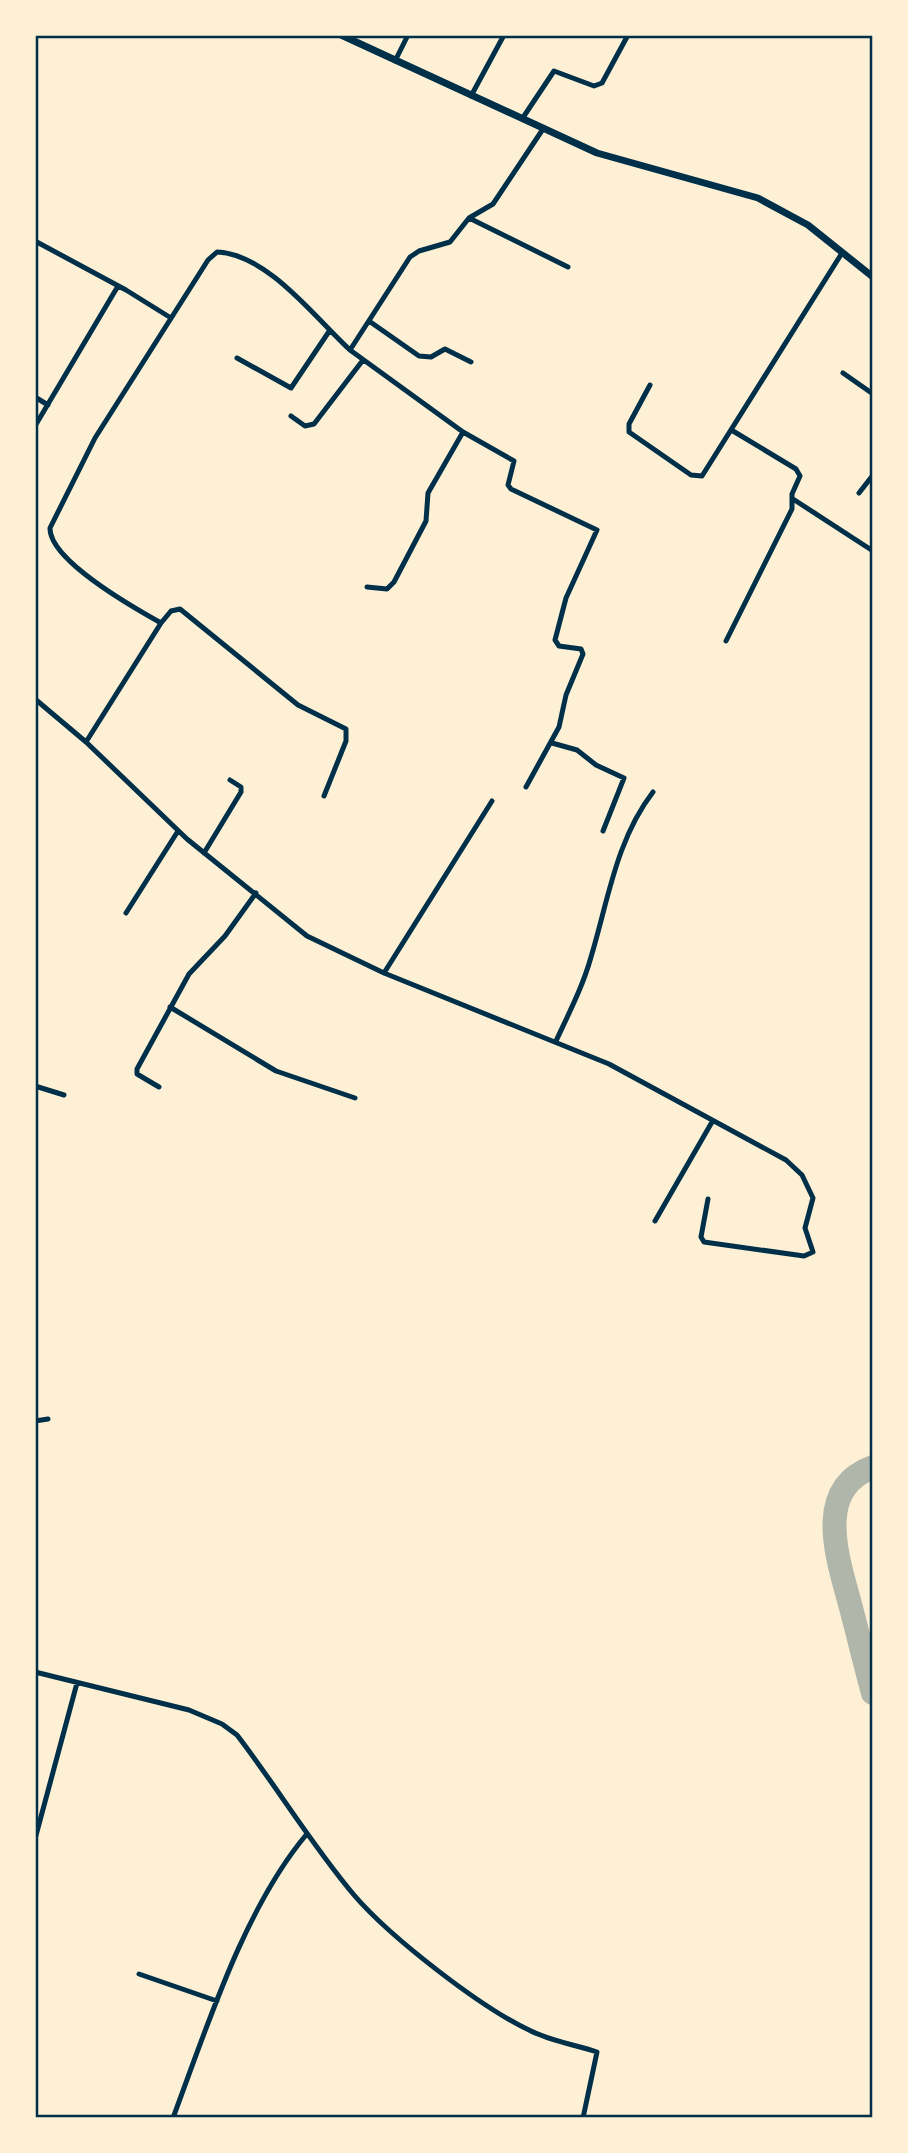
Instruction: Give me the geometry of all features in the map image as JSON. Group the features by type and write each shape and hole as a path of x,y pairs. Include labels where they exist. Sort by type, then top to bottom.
{"street":[{"path":"341,35 608,157 758,198 808,225 873,277"},
{"path":"395,61 408,35"},
{"path":"471,96 504,35"},
{"path":"522,119 554,71 594,86 602,83 628,35"},
{"path":"351,350 410,257 419,251 450,243 470,218 498,199 543,129"},
{"path":"470,218 568,267"},
{"path":"35,241 171,318"},
{"path":"161,623 107,590 60,552 50,536 50,528 95,438 171,318 212,255 225,252 257,267 287,288 363,360 463,432 514,461 508,485 511,489 589,524 598,532 566,598 555,640 559,646 579,648 583,652 552,743 526,788"},
{"path":"650,385 629,424 629,432 691,475 699,477 705,474 842,253"},
{"path":"35,426 118,286"},
{"path":"369,321 419,356 431,357 448,349 471,362"},
{"path":"237,358 291,388 330,330"},
{"path":"291,416 305,426 314,424 363,360"},
{"path":"843,373 873,394"},
{"path":"35,397 48,405"},
{"path":"726,641 792,509 800,476 796,469 733,431"},
{"path":"366,587 387,589 394,582 426,521 428,493 463,432"},
{"path":"859,492 873,475"},
{"path":"793,499 873,551"},
{"path":"86,742 161,623 172,611 184,611 298,705 345,729 346,741 324,796"},
{"path":"35,699 86,742 178,831 307,936 384,973 556,1041 609,1065 786,1160 802,1175 813,1198 805,1228 813,1252 804,1256 704,1242 701,1237 708,1199"},
{"path":"552,743 577,750 596,765 624,778 603,831"},
{"path":"204,853 241,792 241,788 230,780"},
{"path":"556,1041 591,958 614,873 628,834 653,792"},
{"path":"384,973 492,801"},
{"path":"126,913 178,831"},
{"path":"159,1087 136,1072 170,1007 197,964 225,936 256,893"},
{"path":"170,1007 276,1071 355,1098"},
{"path":"35,1086 64,1095"},
{"path":"654,1221 712,1122"},
{"path":"35,1421 48,1419"},
{"path":"35,1672 189,1710 222,1724 237,1735 306,1835 356,1897 441,1971 507,2019 533,2033 597,2052 583,2118"},
{"path":"35,1839 77,1683"},
{"path":"173,2118 217,2001 258,1912 283,1867 306,1835"},
{"path":"139,1973 217,2001"}],"taxiway":[{"path":"873,1467 854,1477 842,1491 836,1508 834,1527 840,1567 873,1693"}]}
